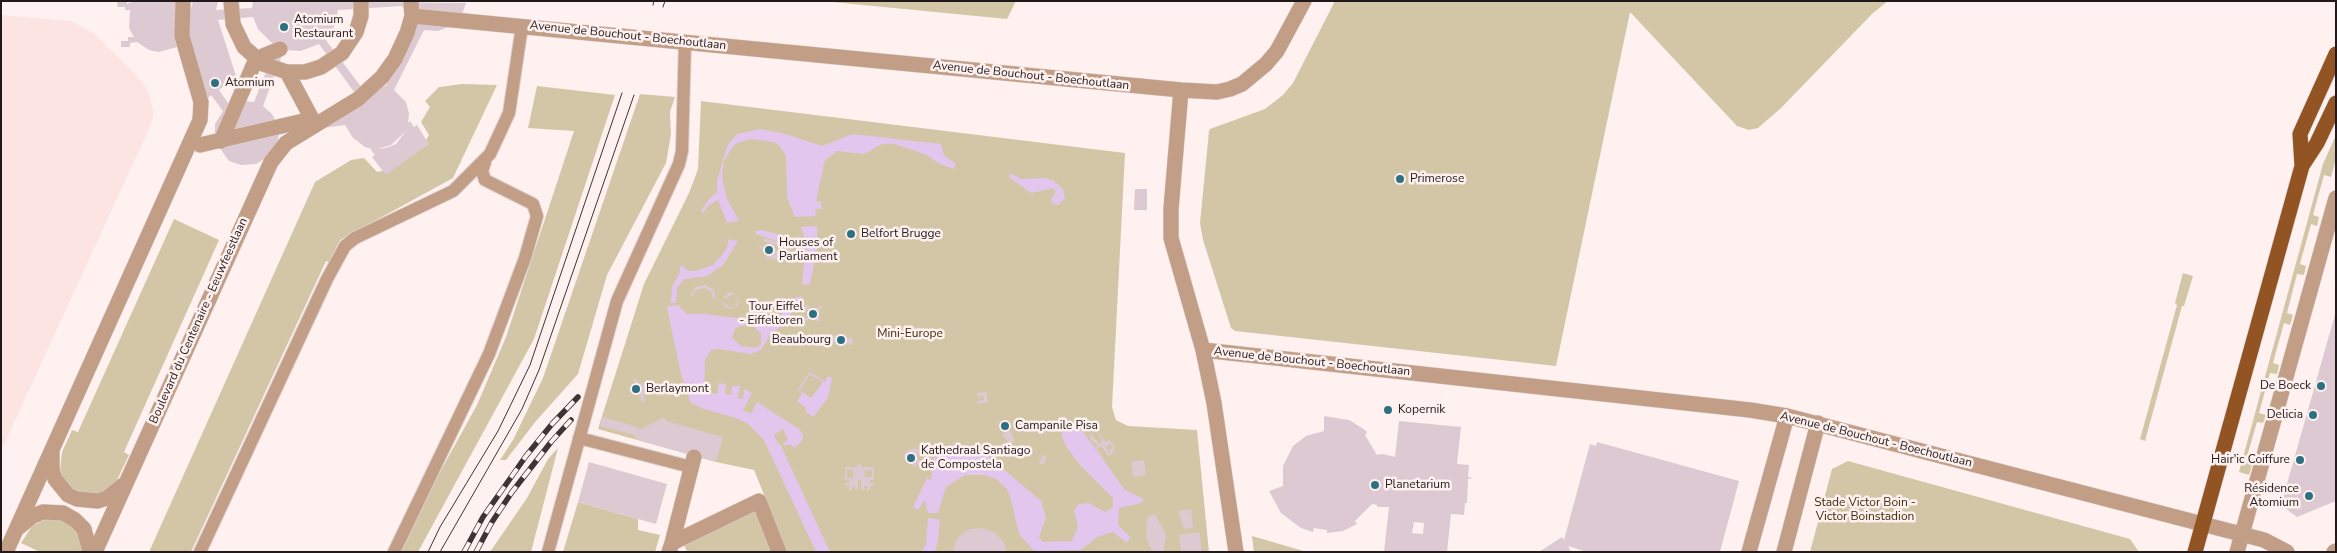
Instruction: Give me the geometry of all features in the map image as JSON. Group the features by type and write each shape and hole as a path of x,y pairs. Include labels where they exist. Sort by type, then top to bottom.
{"main road":[{"path":"2302,166 2299,145 2302,129 2336,54"},
{"path":"2195,552 2302,166 2317,143 2336,102"}],"street":[{"name":"Boulevard du Centenaire - Eeuwfeestlaan","path":"6,552 52,448 196,143 201,102 182,36 183,1"},
{"path":"231,1 231,15 236,32 244,46 256,59 271,67 287,72 305,72 321,68 342,53 356,32 361,16 361,1"},
{"path":"1181,90 1217,92 1230,89 1254,76 1276,51 1304,1"},
{"name":"Boulevard du Centenaire - Eeuwfeestlaan","path":"96,552 271,162 286,143 368,92 395,59 407,33 411,9"},
{"name":"Avenue de Bouchout - Boechoutlaan","path":"411,9 522,26 1181,90 1171,210 1171,238 1203,350 1750,410 1787,416 2264,540 2287,552"},
{"path":"220,140 256,59 280,49"},
{"path":"196,143 220,140 312,119 287,72"},
{"path":"2238,552 2336,198"},
{"path":"1203,350 1221,438 1236,552"},
{"path":"1749,552 1787,416"},
{"path":"1784,552 1818,423"},
{"name":"Boulevard du Centenaire - Eeuwfeestlaan","path":"52,448 52,470 55,479 68,494 77,499 98,501 107,498 118,491 128,479"},
{"path":"670,547 693,462"},
{"path":"670,547 759,502 779,552"},
{"name":"Boulevard du Centenaire - Eeuwfeestlaan","path":"17,529 33,516 43,512 63,513 75,520 84,529 90,552"}],"lane":[{"path":"394,552 489,354 525,258 538,216 533,204 485,180 482,171 509,113 522,26"},
{"path":"548,552 617,301 679,164 682,151 685,42"},
{"path":"200,552 345,246 349,241 453,191 485,162"},
{"path":"579,438 693,462"}],"shaded area":[{"path":"1,15 71,21 93,33 142,82 148,91 154,114 149,129 1,451"},
{"path":"760,129 782,133 822,146 853,134 941,144 944,155 956,164 953,169 938,163 927,155 895,144 882,144 864,154 837,151 825,160 816,201 821,202 822,209 815,209 816,216 795,217 787,197 786,156 780,146 774,142 750,139 735,144 724,161 722,177 727,199 739,221 727,223 718,200 709,205 703,213 701,211 709,199 717,192 717,181 730,141 738,134"},
{"path":"1010,173 1021,179 1046,178 1054,181 1063,189 1065,198 1058,205 1054,204 1051,200 1056,192 1053,188 1031,193 1009,177"},
{"path":"817,226 817,247 810,284 802,285 806,243 801,227"},
{"path":"762,230 805,242 804,250 756,234 755,231"},
{"path":"728,239 738,241 723,265 707,276 684,279 677,288 676,303 671,303 672,287 680,272 680,267 682,265 688,271 696,271 713,265 723,254 728,245"},
{"path":"796,297 803,297 782,326 772,332 761,350 750,354 719,349 711,350 705,359 704,392 717,394 719,383 726,384 725,394 731,395 732,386 740,386 738,398 743,399 744,389 752,393 743,410 751,414 757,402 799,429 803,435 802,441 794,448 790,444 785,446 783,443 788,440 783,429 774,435 778,444 780,444 830,552 816,552 764,440 747,423 691,403 681,374 667,308 668,306 678,305 687,314 705,314 764,322 781,315","holes":["748,325 754,327 761,334 761,345 756,348 741,346 732,338 735,329 740,326"]},
{"path":"810,372 825,382 828,376 832,378 828,398 813,417 797,401 802,394 798,389","holes":["810,374 823,382 811,398 799,390"]},
{"path":"1075,421 1125,490 1144,499 1141,503 1119,508 1118,525 1130,537 1127,543 1113,532 1097,537 1081,550 1034,551 1019,534 1007,489 996,479 985,475 965,475 946,487 938,513 928,513 925,500 918,510 913,507 927,478 931,480 934,458 944,448 952,445 968,445 988,456 1041,501 1046,518 1039,537 1043,542 1072,541 1078,527 1074,510 1079,504 1089,503 1105,512 1113,507 1113,498 1078,463 1066,446 1062,436 1062,424 1070,427"},
{"path":"928,518 940,520 938,541 935,552 921,552 926,544"}],"green space":[{"path":"822,1 1016,1 1007,19"},
{"name":"Primerose","path":"1335,1 1888,1 1873,13 1781,108 1758,128 1749,130 1737,126 1630,12 1556,366 1235,331 1231,328 1203,240 1200,223 1209,131 1265,109 1283,95 1293,83"},
{"path":"462,84 497,85 453,178 340,240 329,262 326,261 191,552 149,552 315,182 351,160 364,158 377,172 387,170 425,142 429,135 421,122 430,107 425,101 439,87"},
{"path":"537,86 615,95 534,339 418,552 401,552 424,501 477,405 506,337 574,131 528,128"},
{"path":"640,94 675,97 670,112 671,134 666,163 607,275 578,374 536,421 506,460 500,460 513,440 543,378"},
{"name":"Mini-Europe","path":"701,101 1125,153 1112,407 1116,420 1128,426 1197,430 1209,552 687,552 684,544 767,502 754,470 716,462 598,429 644,284 689,193 698,169"},
{"path":"2336,135 2336,159 2331,177 2324,175 2313,215 2319,217 2317,226 2311,224 2300,264 2306,266 2304,275 2297,274 2287,313 2293,315 2290,325 2284,323 2273,363 2279,365 2277,374 2270,373 2259,413 2266,415 2263,423 2257,422 2246,460 2253,462 2249,475 2239,472 2323,164"},
{"path":"174,219 219,240 124,452 129,455 117,480 112,488 95,496 72,491 62,478 60,471 62,452 72,430 78,432"},
{"path":"2183,273 2193,276 2184,306 2182,306 2145,441 2140,439 2177,305 2175,303"},
{"path":"558,448 531,552 490,552 527,498 548,459"},
{"name":"Stade Victor Boin - Victor Boinstadion","path":"1848,461 2130,539 2139,552 1810,552 1832,469"},
{"path":"578,502 638,519 638,530 660,535 655,552 563,552"},
{"path":"46,519 62,519 78,532 83,552 40,552 21,543 32,526"},
{"path":"1252,536 1307,552 1254,552"}],"building":[{"name":"Atomium","path":"117,1 127,1 127,4 135,1 187,1 191,9 193,1 218,1 216,10 252,8 253,1 466,3 461,17 454,25 438,31 424,30 394,90 406,102 409,114 408,123 410,121 414,127 417,125 429,144 386,175 372,157 375,155 372,149 365,147 353,138 345,125 279,134 277,145 266,158 256,164 241,165 229,161 215,141 215,124 223,111 211,95 208,98 203,84 177,47 159,52 149,50 137,42 130,43 130,47 121,47 121,41 128,41 128,37 134,37 129,28 130,10 125,10 125,7 118,7","holes":["402,6 406,15 416,26 386,86 378,84 362,88 325,39 335,25 338,10","253,17 258,29 276,47 254,102 243,101 230,106 219,90 236,76 218,20","319,44 355,93 344,116 278,125 272,114 263,106 284,50 301,51","406,131 396,144 377,149 391,145"]},
{"path":"1135,189 1147,189 1147,210 1134,210"},
{"name":"Houses of Parliament","path":"764,238 792,246 788,254 794,254 793,260 779,256 778,260 766,258 768,250 759,248 759,246 768,248 770,243 764,241","holes":["771,244 788,248 786,254 770,249"]},
{"path":"706,285 714,290 716,299 713,298 711,291 704,288 695,291 693,296 691,296 695,287"},
{"path":"729,292 735,293 725,299 723,298"},
{"path":"737,295 739,303 736,308 734,306 737,303"},
{"path":"722,300 729,307 733,309 725,308"},
{"name":"Tour Eiffel - Eiffeltoren","path":"804,305 808,305 811,309 816,309 822,305 822,308 818,311 818,316 822,322 810,319 805,322 805,319 809,316"},
{"path":"2336,311 2336,501 2297,517 2281,505"},
{"name":"Beaubourg","path":"830,335 853,338 852,345 830,342"},
{"name":"Berlaymont","path":"635,378 640,384 648,381 650,383 643,389 645,401 642,402 638,391 630,392 629,389 637,386 633,380"},
{"path":"986,392 988,402 978,404 977,401 984,400 983,395 977,397 977,393"},
{"name":"Planetarium","path":"1324,416 1349,420 1367,432 1365,435 1377,455 1383,454 1395,457 1399,421 1461,427 1457,464 1469,465 1468,477 1473,478 1468,479 1467,503 1465,503 1464,515 1451,514 1447,552 1384,552 1389,507 1377,507 1377,505 1372,504 1355,521 1357,524 1343,531 1327,533 1327,530 1314,528 1313,532 1301,528 1281,513 1269,491 1283,486 1283,466 1293,446 1306,436 1324,431","holes":["1414,522 1424,523 1423,534 1412,533"]},
{"path":"603,417 637,427 639,430 664,417 666,421 723,437 716,462 634,438 635,435 600,426"},
{"path":"1005,430 1010,430 1015,440 1011,444 1002,436"},
{"path":"1093,433 1092,436 1100,444 1103,441 1099,433 1106,442 1109,440 1115,444 1113,453 1108,456 1101,446 1097,449 1103,460 1093,447 1098,445 1089,436","holes":["1109,444 1113,445 1109,453 1106,448"]},
{"path":"1597,442 1739,481 1720,552 1587,552 1568,546 1571,552 1539,552 1562,537 1564,540 1590,444 1596,446"},
{"name":"Kathedraal Santiago de Compostela","path":"916,448 919,451 917,457 921,462 915,467 903,455 908,450"},
{"path":"1043,455 1047,457 1043,465 1039,463"},
{"path":"1144,460 1146,475 1133,477 1131,462"},
{"path":"589,462 667,484 656,524 578,502"},
{"path":"858,464 861,464 861,467 874,467 874,480 870,480 870,483 874,483 874,486 870,486 870,490 867,490 867,486 864,486 865,490 861,490 861,480 858,480 858,490 855,490 855,486 852,486 852,490 849,490 849,486 845,486 845,483 849,483 849,480 845,480 845,467 858,467","holes":["847,470 853,470 853,478 847,478","865,470 872,470 872,477 865,477"]},
{"path":"1191,509 1193,528 1184,529 1178,511"},
{"path":"1155,514 1166,537 1163,552 1152,552 1146,536 1147,517"},
{"path":"983,528 996,533 1005,544 1006,552 953,552 957,538 969,529"},
{"path":"1199,532 1202,552 1181,552 1179,535"}],"tram line":[{"path":"653,5 654,1"},
{"path":"663,7 665,1"},
{"path":"428,552 440,527 498,431 530,365 622,93"},
{"path":"440,552 522,409 539,370 634,95"}],"railway":[{"path":"464,552 483,517 526,456 552,424 578,397"},
{"path":"476,552 492,522 512,492 551,442 571,420"}],"place":[{"name":"Atomium Restaurant","path":"284,27"},
{"name":"Atomium","path":"215,83"},
{"name":"Primerose","path":"1400,179"},
{"name":"Belfort Brugge","path":"851,234"},
{"name":"Houses of Parliament","path":"769,250"},
{"name":"Tour Eiffel - Eiffeltoren","path":"813,314"},
{"name":"Beaubourg","path":"841,340"},
{"name":"De Boeck","path":"2321,386"},
{"name":"Berlaymont","path":"636,389"},
{"name":"Kopernik","path":"1388,410"},
{"name":"Delicia","path":"2313,415"},
{"name":"Campanile Pisa","path":"1005,426"},
{"name":"Kathedraal Santiago de Compostela","path":"911,458"},
{"name":"Hair'ic Coiffure","path":"2300,460"},
{"name":"Planetarium","path":"1375,485"},
{"name":"Résidence Atomium","path":"2309,496"}]}
